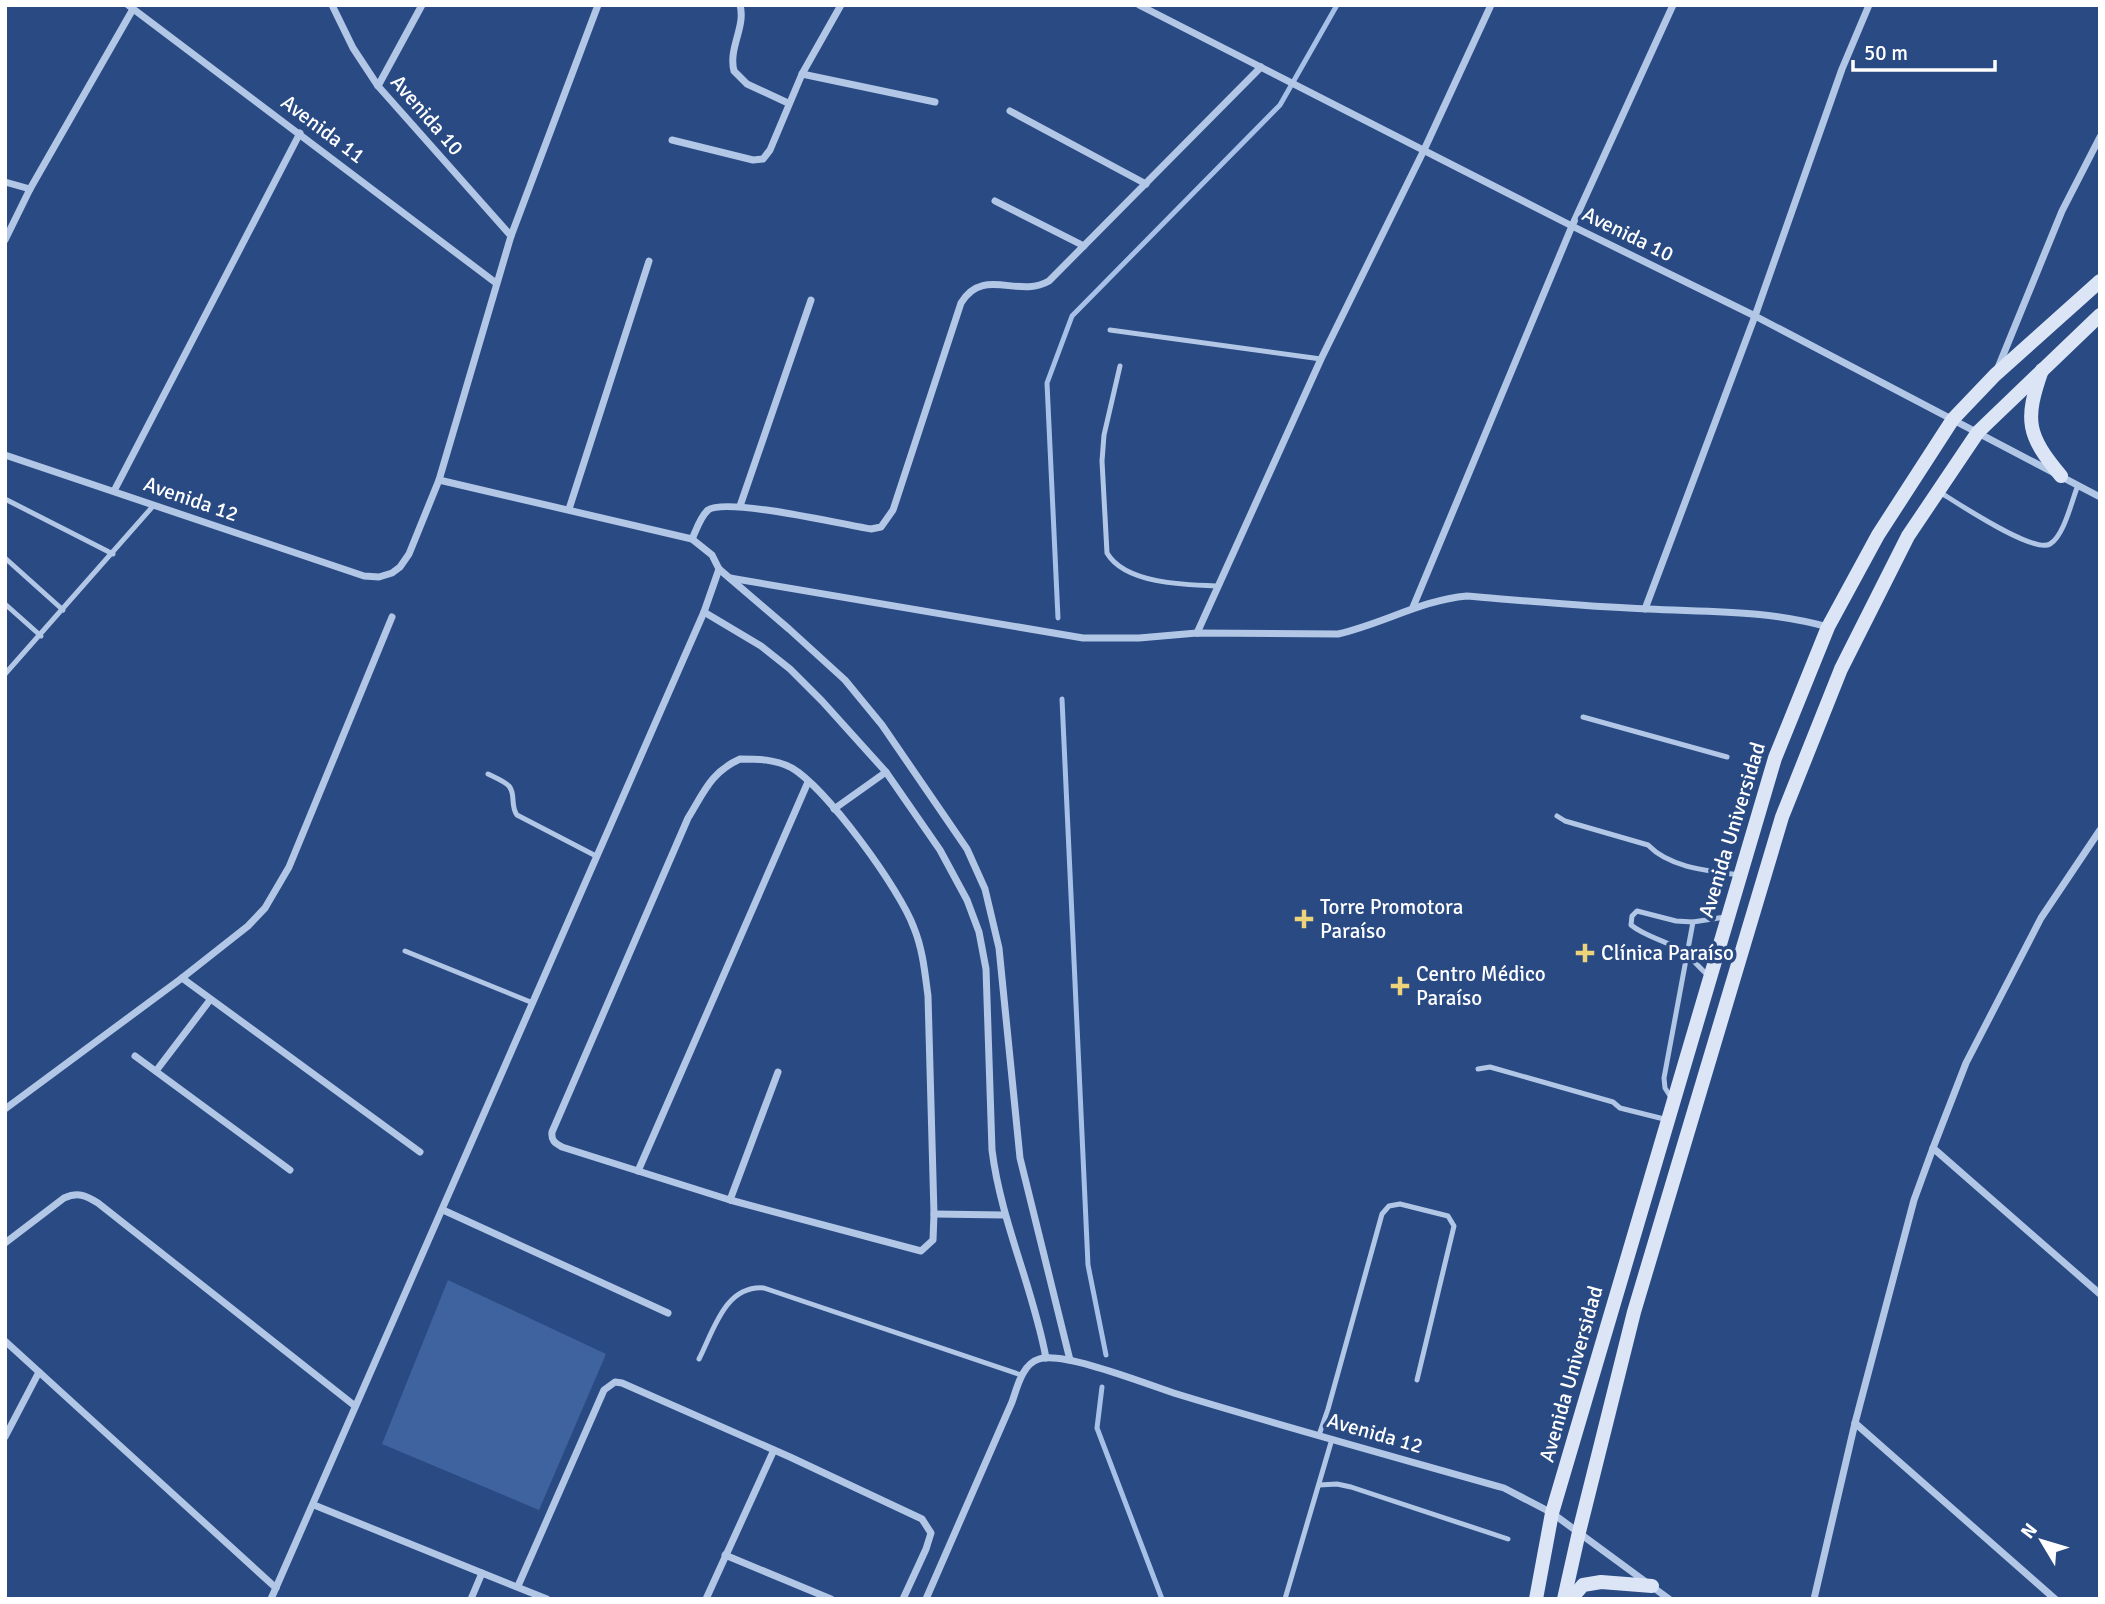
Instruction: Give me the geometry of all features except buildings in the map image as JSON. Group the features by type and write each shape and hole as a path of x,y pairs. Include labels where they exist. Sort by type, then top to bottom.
{"street":[{"name":"Avenida 10","path":"332,5 353,48 378,86 511,236"},
{"path":"378,86 422,5"},
{"path":"598,5 511,236 439,480 692,539 712,555 719,569 845,680 882,725 967,849 985,889 999,948 1020,1158 1070,1360"},
{"path":"740,5 742,17 733,50 734,71 747,84 788,103"},
{"path":"672,140 753,160 763,159 770,150 802,74 841,5"},
{"name":"Avenida 10","path":"1139,5 1572,226 1755,316 2100,497"},
{"path":"1197,633 1321,359 1424,150 1491,5"},
{"path":"1413,607 1572,226 1672,5"},
{"path":"1644,609 1755,316 1842,69 1869,5"},
{"path":"5,240 30,189 131,7"},
{"name":"Avenida 11","path":"131,7 496,282"},
{"path":"692,539 708,510 717,507 740,506 871,529 881,527 893,510 966,294 983,284 1032,288 1049,281 1261,67"},
{"path":"802,74 935,102"},
{"path":"1010,111 1146,184"},
{"path":"114,491 300,133"},
{"path":"1995,375 2062,211 2100,137"},
{"path":"5,182 30,189"},
{"path":"995,201 1084,246"},
{"path":"569,509 649,261"},
{"name":"Avenida Universidad","path":"1536,1599 1552,1513 1727,916 1775,758 1828,627 1878,535 1953,419 1995,375 2100,281"},
{"path":"740,506 811,300"},
{"name":"Avenida Universidad","path":"1564,1599 1634,1312 1782,817 1840,669 1908,536 1978,432 2100,314"},
{"path":"2043,367 2033,395 2030,415 2032,433 2041,452 2061,477"},
{"name":"Avenida 12","path":"5,455 365,576 379,577 400,567 409,554 439,480"},
{"path":"271,1599 704,612 719,569"},
{"path":"730,578 1083,638 1139,638 1197,633 1338,634 1381,622 1413,607 1442,598 1467,596 1644,609 1770,614 1798,618 1828,627"},
{"path":"704,612 761,646 790,668 886,772 940,850 967,900 979,932 986,968 992,1150 996,1180 1004,1215 1036,1309 1046,1358 1037,1359 1021,1375 1012,1402 926,1599"},
{"path":"5,1109 182,978 248,926 265,908 276,893 295,855 392,617"},
{"path":"740,759 775,761 792,769 808,782 834,809 901,900 915,928 923,962 928,996 934,1214 933,1240 921,1251 730,1200 562,1147 555,1143 552,1132 688,818 707,786 723,767 740,759"},
{"path":"834,809 886,772"},
{"path":"638,1171 808,782"},
{"path":"1814,1599 1914,1200 1933,1148 1966,1063 2041,918 2100,830"},
{"path":"182,978 420,1152"},
{"path":"156,1071 210,1000"},
{"path":"135,1056 290,1170"},
{"path":"730,1200 778,1072"},
{"path":"1933,1148 2099,1290"},
{"path":"5,1243 64,1198 74,1194 86,1196 355,1406"},
{"path":"443,1210 668,1312"},
{"path":"934,1214 1004,1215"},
{"path":"5,1341 276,1588"},
{"name":"Avenida 12","path":"1046,1358 1070,1360 1504,1488 1552,1513 1669,1599"},
{"path":"5,1437 39,1373"},
{"path":"518,1586 604,1390 609,1384 622,1382 922,1520 931,1533 903,1599"},
{"path":"1856,1423 2055,1599"},
{"path":"706,1599 773,1452"},
{"path":"314,1505 547,1599"},
{"path":"725,1555 831,1599"},
{"path":"471,1599 482,1573"},
{"path":"1571,1599 1583,1585 1601,1582 1651,1586"}],"lane":[{"path":"1110,330 1321,359"},
{"path":"1120,366 1104,435 1102,461 1107,553 1114,564 1138,577 1219,586"},
{"path":"1938,491 1996,527 2041,546 2050,545 2060,535 2078,485"},
{"path":"5,499 113,554"},
{"path":"5,674 154,505"},
{"path":"5,558 64,610"},
{"path":"5,604 41,636"},
{"path":"1583,717 1727,757"},
{"path":"488,774 512,789 513,809 517,815 596,856"},
{"path":"1557,816 1565,821 1648,845 1658,855 1671,861 1709,871 1740,875"},
{"path":"1709,976 1685,953 1638,931 1631,925 1632,916 1637,911 1676,921 1693,922 1727,916"},
{"path":"1674,1101 1665,1088 1664,1078 1685,953 1693,922"},
{"path":"405,951 533,1003"},
{"path":"1478,1069 1490,1067 1613,1102 1620,1108 1668,1120"},
{"path":"1319,1435 1382,1214 1389,1206 1400,1204 1448,1216 1454,1226 1417,1380"},
{"path":"699,1359 726,1305 750,1287 764,1288 1021,1375"},
{"path":"1286,1599 1332,1439"},
{"path":"1319,1485 1337,1484 1351,1487 1508,1539"}],"shaded area":[{"path":"448,1280 606,1354 539,1510 382,1444"}],"waterway":[{"path":"1058,618 1047,383 1072,316 1280,105 1337,5"},
{"path":"1062,699 1088,1265 1106,1355"},
{"path":"1102,1387 1097,1428 1162,1599"}],"place":[{"name":"Torre Promotora Paraíso","path":"1304,919"},
{"name":"Clínica Paraíso","path":"1585,953"},
{"name":"Centro Médico Paraíso","path":"1400,986"}]}
